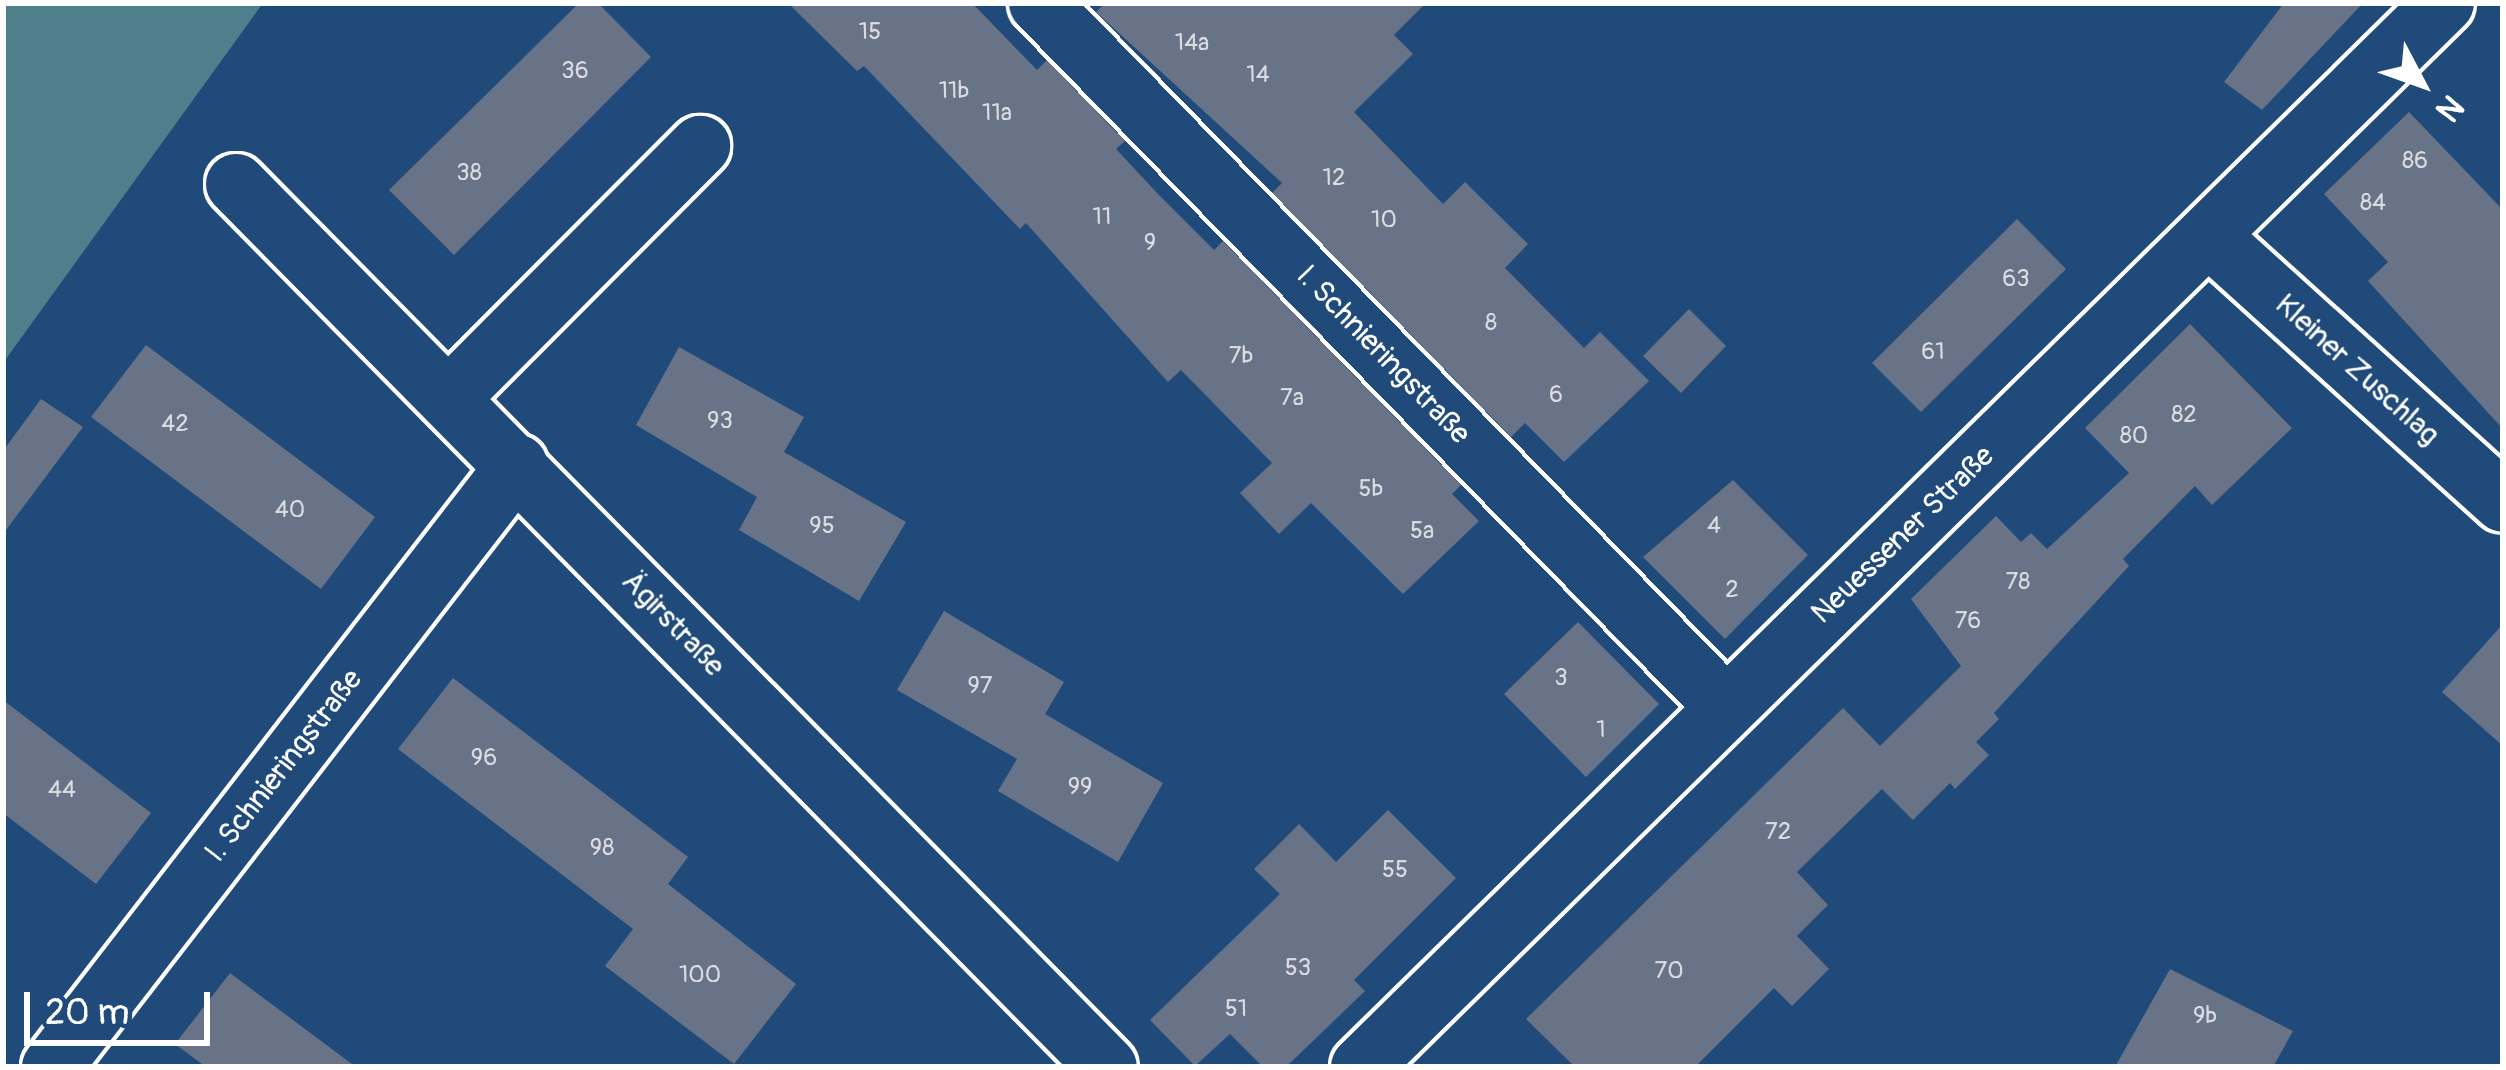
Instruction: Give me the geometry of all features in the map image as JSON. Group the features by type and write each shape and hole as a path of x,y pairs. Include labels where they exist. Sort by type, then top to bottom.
{"street":[{"name":"I. Schnieringstraße","path":"1040,3 1726,707"},
{"name":"Neuessener Straße","path":"1361,1067 2444,3"},
{"path":"449,398 700,146"},
{"name":"Ägirstraße","path":"236,184 1107,1067"},
{"name":"Kleiner Zuschlag","path":"2210,237 2503,502"},
{"name":"I. Schnieringstraße","path":"52,1067 517,465"}],"green space":[{"path":"3,3 263,3 3,363"}],"building":[{"path":"579,3 598,3 651,57 454,255 389,190"},
{"path":"788,3 972,3 1037,70 1047,60 1125,141 1116,149 1158,194 1214,250 1223,241 1461,485 1452,494 1479,521 1403,594 1311,503 1279,534 1240,493 1272,463 1181,370 1168,382 1026,223 1020,229 864,66 857,71"},
{"path":"1105,3 1426,3 1394,35 1413,54 1354,112 1443,204 1465,182 1528,244 1505,268 1584,348 1600,332 1649,381 1564,462 1525,423 1511,437 1272,193 1282,183 1096,12"},
{"path":"2284,3 2363,3 2262,110 2224,82"},
{"path":"2409,112 2503,210 2503,429 2368,281 2388,262 2324,194"},
{"path":"2017,219 2066,269 1921,412 1872,363"},
{"path":"1689,309 1726,346 1681,393 1643,356"},
{"path":"2190,324 2292,428 2212,505 2195,486 2123,559 2129,566 1994,713 1999,719 1976,742 1989,755 1955,789 1950,783 1913,820 1882,789 1797,872 1828,905 1797,936 1829,969 1792,1006 1774,988 1695,1067 1575,1067 1526,1019 1843,708 1880,746 1961,666 1911,599 1996,516 2021,542 2031,533 2047,549 2129,473 2085,428"},
{"path":"146,345 375,517 321,589 91,417"},
{"path":"679,347 804,417 784,452 906,522 859,601 739,530 757,497 636,425"},
{"path":"41,399 83,427 3,534 3,451"},
{"path":"1733,480 1808,555 1725,639 1643,557"},
{"path":"944,611 1064,682 1045,714 1163,783 1118,862 998,791 1017,759 897,690"},
{"path":"1578,622 1659,704 1586,777 1504,694"},
{"path":"2503,624 2503,746 2442,692"},
{"path":"453,678 688,857 668,884 796,984 734,1064 605,966 633,929 398,749"},
{"path":"3,700 151,813 96,884 3,813"},
{"path":"1388,810 1456,878 1354,980 1365,991 1286,1067 1263,1067 1230,1034 1195,1066 1150,1020 1280,894 1254,869 1299,824 1336,862"},
{"path":"2170,969 2293,1031 2273,1067 2115,1067"},
{"path":"230,973 356,1067 206,1067 175,1044"}]}
